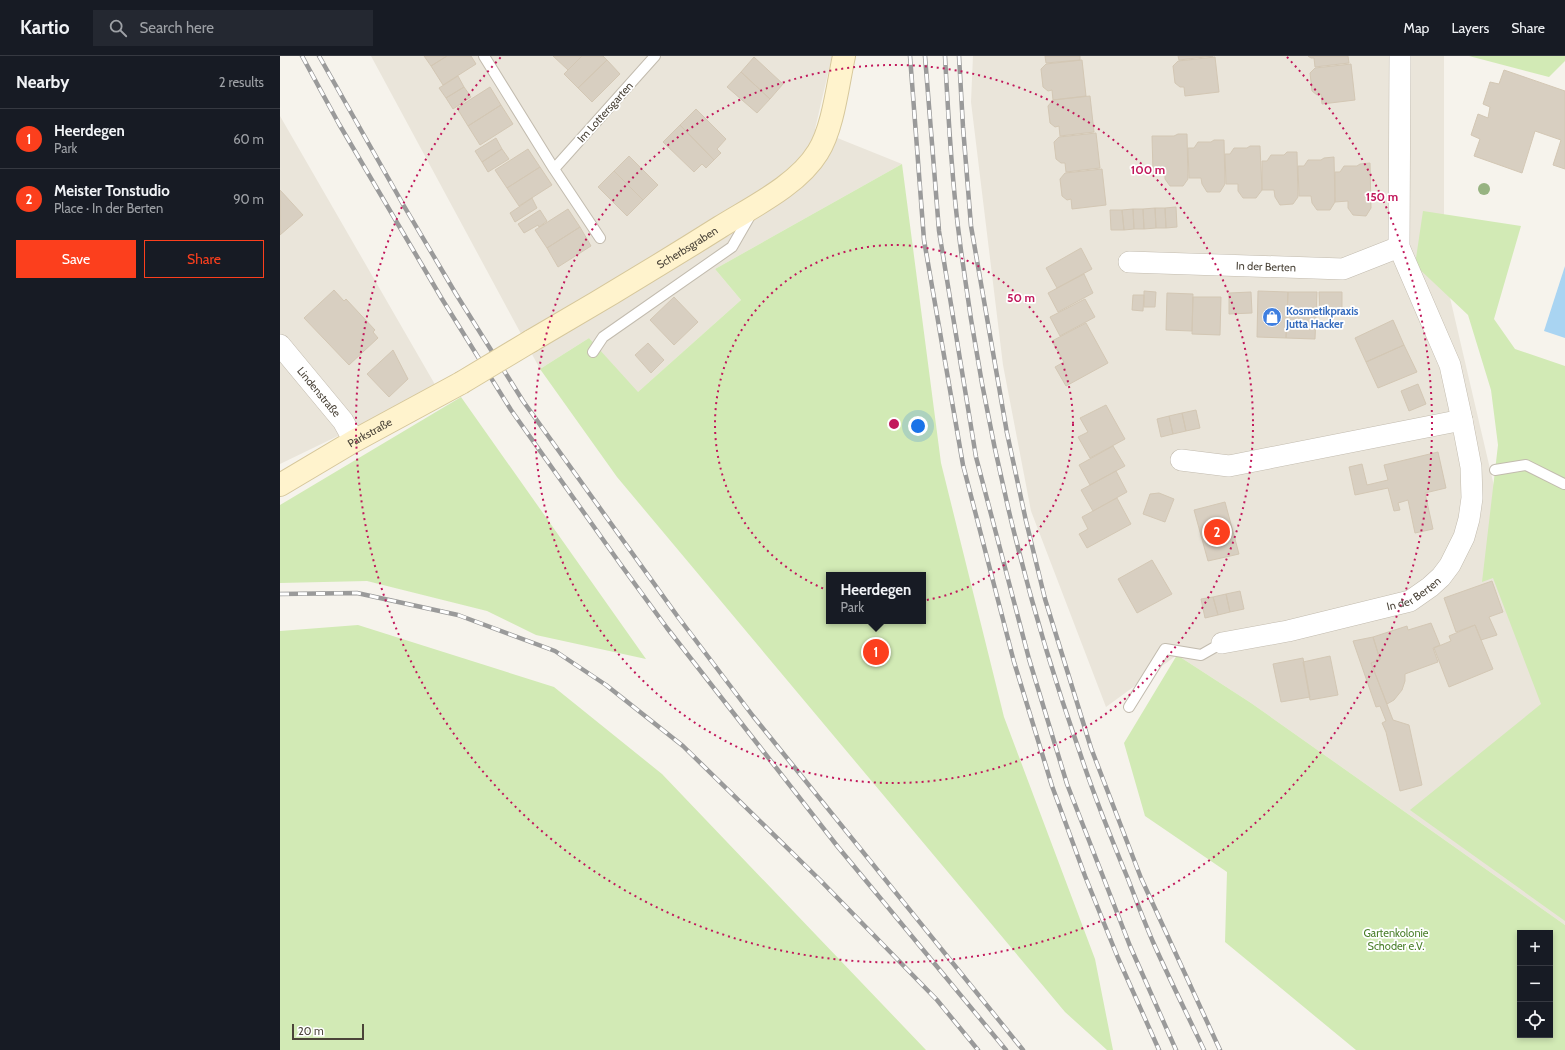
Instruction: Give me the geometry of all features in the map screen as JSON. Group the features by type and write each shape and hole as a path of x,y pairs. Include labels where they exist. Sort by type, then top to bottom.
{"street":[{"name":"Scherbsgraben","path":"461,383 639,278 757,204 808,167 819,152 832,112 844,56"},
{"name":"In der Berten","path":"1222,643 1288,631 1410,601 1430,588 1441,577 1450,565 1464,537 1469,519 1472,498 1470,467 1450,365 1399,247 1400,56"},
{"name":"In der Berten","path":"1129,262 1343,269 1399,247"},
{"name":"Lindenstraße","path":"280,345 343,421 354,442"},
{"name":"Parkstraße","path":"280,485 461,383"},
{"path":"1181,460 1229,466 1462,420"}],"lane":[{"name":"Im Lottersgarten","path":"554,169 655,56"},
{"path":"488,58 554,169 600,238"},
{"path":"593,352 603,337 732,247 757,204"},
{"path":"1495,470 1526,465 1564,484"},
{"path":"1129,707 1165,649 1201,655 1222,643"}],"shaded area":[{"path":"371,56 832,56 815,129 902,164 715,269 741,300 637,393 589,338 540,369"},
{"path":"973,56 1444,56 1444,272 1530,640 1565,717 1565,925 1251,703 1177,655 1106,707 1031,511 1003,365 971,102"},
{"path":"280,116 437,388 280,464"}],"green space":[{"path":"1469,56 1565,56 1565,61 1549,77"},
{"path":"902,164 941,463 1004,717 1095,959 1113,1050 1107,1050 1065,1012 617,477 540,369 589,338 638,392 741,300 715,269"},
{"path":"1423,211 1521,226 1494,319 1515,349 1565,366 1565,921 1410,810 1541,704 1493,578 1482,582 1498,445 1491,390 1468,315 1415,265"},
{"path":"461,397 646,659 536,635 487,611 367,581 280,583 280,505"},
{"path":"358,625 554,687 662,774 926,1050 280,1050 280,631"},
{"name":"Gartenkolonie Schoder e.V.","path":"1177,655 1251,703 1565,925 1565,1050 1356,1050 1225,942 1227,872 1145,816 1124,743"}],"water":[{"path":"1565,266 1565,338 1544,331"}],"building":[{"path":"424,56 447,56 431,66"},
{"path":"447,56 471,56 476,64 443,85 431,66"},
{"path":"553,56 582,56 568,70"},
{"path":"582,56 603,56 607,60 578,88 564,74"},
{"path":"1045,56 1080,56 1080,60 1046,63"},
{"path":"1178,56 1213,56 1179,60"},
{"path":"1308,56 1348,56 1349,63 1315,67 1314,58"},
{"path":"754,57 783,84 770,99 741,72"},
{"path":"1215,57 1219,92 1185,96 1184,87 1180,87 1175,83 1173,66 1178,61"},
{"path":"607,60 620,74 592,102 578,88"},
{"path":"1082,60 1086,96 1053,100 1052,90 1048,91 1043,87 1041,69 1046,64"},
{"path":"1351,64 1355,100 1322,104 1321,94 1317,95 1312,91 1310,73 1315,68"},
{"path":"1504,70 1565,91 1565,169 1553,165 1561,140 1535,131 1522,173 1474,156 1480,139 1471,135 1478,114 1488,118 1490,107 1483,104 1490,82 1499,84"},
{"path":"741,72 770,99 757,113 727,87"},
{"path":"458,76 464,87 446,98 439,88"},
{"path":"464,87 471,97 453,109 446,98"},
{"path":"490,87 501,105 468,126 457,108"},
{"path":"1090,96 1094,132 1060,136 1059,126 1055,127 1050,123 1048,106 1053,100"},
{"path":"501,105 513,124 480,145 468,126"},
{"path":"696,109 726,139 717,149 721,153 714,160 680,125"},
{"path":"680,125 714,160 706,168 702,164 694,172 663,142"},
{"path":"1096,133 1100,168 1066,172 1065,163 1061,163 1056,159 1054,142 1059,137"},
{"path":"1178,134 1187,134 1188,179 1183,186 1170,186 1165,179 1165,172 1153,172 1152,136 1174,136"},
{"path":"496,138 502,149 482,162 475,151"},
{"path":"1214,140 1224,140 1225,184 1220,192 1207,192 1202,184 1201,178 1189,178 1188,148 1194,148 1198,142 1211,142"},
{"path":"1250,146 1260,146 1262,190 1256,198 1243,198 1238,191 1238,184 1226,184 1225,154 1230,154 1234,148 1247,148"},
{"path":"502,149 509,159 488,172 482,162"},
{"path":"528,149 540,167 507,188 495,170"},
{"path":"1287,152 1297,152 1298,197 1293,204 1280,205 1275,197 1274,190 1262,190 1262,161 1267,161 1271,155 1284,155"},
{"path":"629,156 658,185 643,200 614,171"},
{"path":"1334,157 1335,202 1330,210 1317,210 1312,203 1311,196 1299,196 1298,166 1304,166 1308,160 1321,160 1324,158"},
{"path":"1370,163 1371,208 1366,216 1353,215 1348,208 1348,201 1335,202 1335,172 1340,172 1344,166 1357,166 1360,164"},
{"path":"540,167 552,185 519,206 507,188"},
{"path":"1102,169 1106,205 1072,209 1071,199 1067,200 1062,196 1060,179 1065,173"},
{"path":"614,171 643,200 627,216 598,187"},
{"path":"280,190 303,215 280,235"},
{"path":"532,198 537,208 515,222 510,213"},
{"path":"1176,207 1177,227 1166,228 1165,208"},
{"path":"1155,208 1165,208 1166,228 1156,228"},
{"path":"1155,208 1156,228 1144,229 1143,209"},
{"path":"568,209 580,227 547,248 535,230"},
{"path":"1133,209 1143,209 1144,229 1134,229"},
{"path":"1133,209 1134,229 1124,230 1122,210"},
{"path":"540,210 547,221 539,227 538,225 524,233 518,224"},
{"path":"1110,210 1122,210 1124,230 1111,230"},
{"path":"580,227 591,246 558,267 547,248"},
{"path":"1081,248 1092,269 1057,288 1046,268"},
{"path":"1084,274 1093,293 1058,312 1048,293"},
{"path":"334,290 344,301 346,299 375,330 373,332 378,338 349,365 304,318"},
{"path":"1144,291 1156,292 1155,307 1144,307"},
{"path":"1258,291 1288,292 1286,338 1257,337"},
{"path":"1251,292 1252,313 1229,314 1229,293"},
{"path":"1288,292 1317,292 1315,339 1286,338"},
{"path":"1319,292 1342,292 1342,312 1320,313"},
{"path":"1167,293 1193,294 1192,331 1166,330"},
{"path":"1133,295 1144,295 1143,311 1132,310"},
{"path":"674,297 698,322 674,345 650,320"},
{"path":"1193,297 1221,297 1220,335 1192,334"},
{"path":"1085,299 1095,317 1060,336 1050,317"},
{"path":"1393,320 1404,345 1366,362 1355,338"},
{"path":"1086,323 1108,363 1066,386 1055,367 1064,362 1052,341"},
{"path":"648,343 664,360 651,373 635,355"},
{"path":"1404,345 1417,372 1378,388 1366,362"},
{"path":"393,350 408,379 389,397 367,374"},
{"path":"1418,384 1426,404 1409,411 1401,391"},
{"path":"1106,405 1125,439 1090,458 1078,437 1088,432 1080,418"},
{"path":"1196,410 1200,428 1186,431 1182,413"},
{"path":"1182,413 1186,431 1173,434 1169,416"},
{"path":"1169,416 1173,434 1161,437 1157,419"},
{"path":"1113,446 1125,466 1090,485 1079,465"},
{"path":"1438,452 1446,488 1425,493 1433,529 1415,533 1408,500 1398,503 1400,510 1394,511 1388,488 1355,495 1349,467 1362,464 1367,485 1388,480 1384,465"},
{"path":"1116,471 1127,492 1093,511 1081,490"},
{"path":"1159,493 1174,499 1165,522 1143,514 1150,494"},
{"path":"1117,498 1131,524 1087,548 1079,534 1088,529 1082,517"},
{"path":"1225,502 1239,554 1208,561 1194,510"},
{"path":"1152,560 1172,594 1137,613 1118,579"},
{"path":"1492,581 1503,612 1489,617 1497,635 1481,640 1475,625 1456,632 1444,598"},
{"path":"1240,591 1244,609 1230,612 1226,594"},
{"path":"1226,594 1230,612 1218,615 1213,597"},
{"path":"1213,597 1218,615 1205,618 1201,599"},
{"path":"1431,623 1440,645 1433,648 1438,662 1405,674 1405,681 1402,690 1394,700 1387,704 1371,663 1380,660 1373,637 1407,626 1408,630"},
{"path":"1475,625 1493,669 1449,687 1434,648 1451,641 1449,636"},
{"path":"1373,637 1380,659 1371,663 1393,720 1409,725 1422,785 1400,791 1386,732 1382,723 1386,721 1380,706 1376,707 1353,641"},
{"path":"1330,656 1338,695 1310,700 1303,662"},
{"path":"1303,658 1310,697 1281,702 1273,664"}],"railway":[{"path":"302,56 339,124 442,299 511,410 667,628 838,847 1006,1050"},
{"path":"319,56 456,294 523,401 678,617 753,716 1023,1050"},
{"path":"910,56 924,240 963,465 1014,662 1052,786 1085,876 1118,958 1159,1050"},
{"path":"925,56 939,231 976,457 1029,659 1067,784 1130,946 1176,1050"},
{"path":"945,56 953,184 967,294 990,427 1021,559 1058,689 1085,769 1153,942 1204,1050"},
{"path":"959,56 971,226 1007,433 1045,599 1091,748 1141,878 1220,1050"},
{"path":"280,594 357,593 458,615 555,651 606,685 683,746 820,880 937,1000 978,1050"}],"place":[{"name":"Kosmetikpraxis Jutta Hacker","path":"1272,317"},
{"name":"Meister Tonstudio","path":"1217,532"},
{"name":"Heerdegen","path":"876,652"}]}
